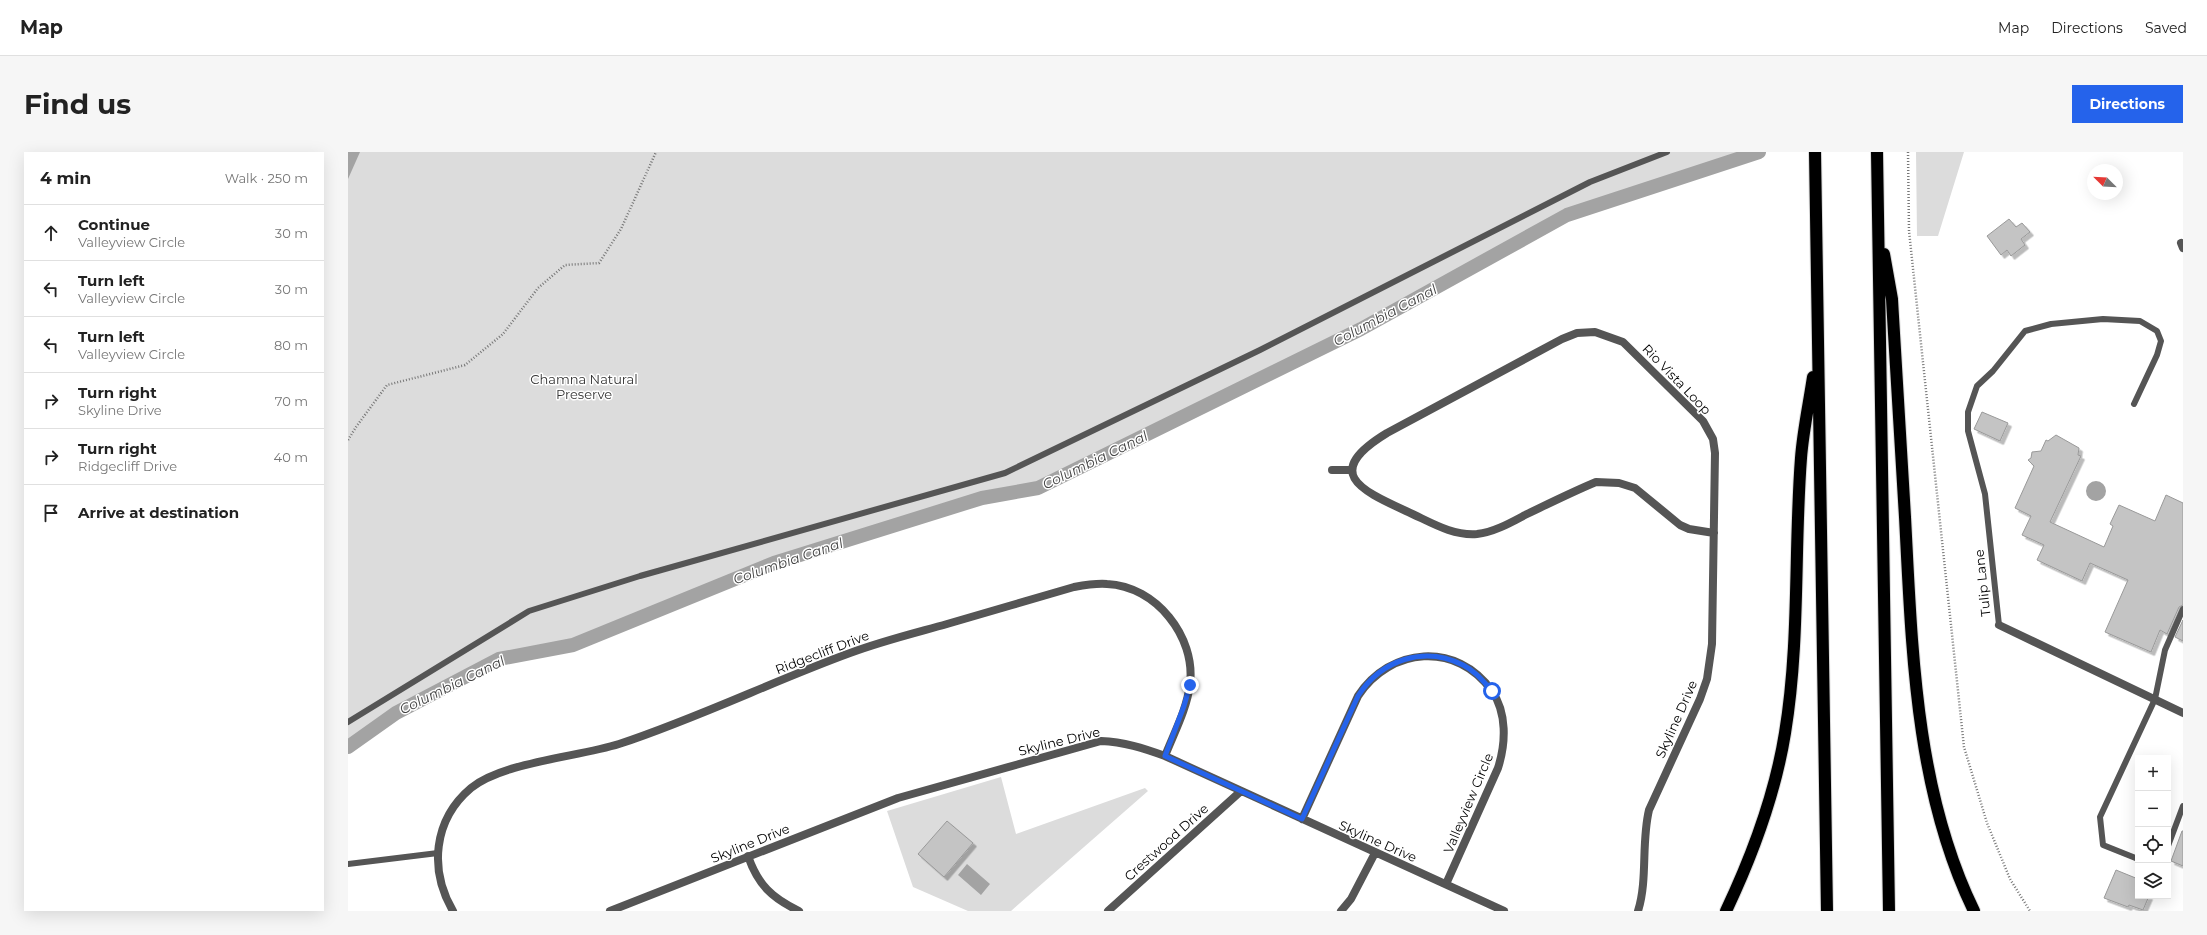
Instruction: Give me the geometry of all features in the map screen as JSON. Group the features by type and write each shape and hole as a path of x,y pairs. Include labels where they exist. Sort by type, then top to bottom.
{"highway":[{"path":"1815,152 1827,911"},
{"path":"1876,152 1889,911"},
{"path":"1877,213 1892,299 1909,596 1926,756 1943,828 1952,858 1974,911"},
{"path":"1726,911 1756,842 1775,779 1785,734 1792,671 1800,457 1819,344"}],"street":[{"name":"Rio Vista Loop","path":"1352,470 1355,458 1363,450 1387,433 1562,339 1577,333 1595,332 1623,342 1703,421 1713,439 1715,454 1714,533"},
{"path":"1332,470 1352,470 1355,481 1371,495 1459,533 1489,532 1596,482 1607,481 1635,488 1680,525 1689,529 1714,533"},
{"name":"Skyline Drive","path":"1638,911 1642,888 1646,824 1649,810 1700,699 1707,679 1712,644 1714,533"},
{"name":"Ridgecliff Drive","path":"453,911 444,895 440,880 438,853 441,836 447,819 456,804 472,788 486,778 506,771 616,745 876,644 1074,587 1108,584 1125,587 1144,596 1167,613 1184,640 1190,665 1190,685 1184,706 1165,756"},
{"name":"Tulip Lane","path":"1999,626 2183,712"},
{"name":"Valleyview Circle","path":"1302,819 1358,696 1367,683 1394,663 1409,658 1427,656 1445,658 1463,665 1478,675 1492,691 1501,712 1504,732 1503,751 1498,768 1446,884"},
{"name":"Skyline Drive","path":"610,911 898,798 1101,741 1117,742 1141,747 1165,756 1504,911"},
{"name":"Crestwood Drive","path":"1108,911 1241,792"},
{"path":"1341,911 1351,899 1375,853"},
{"path":"748,856 759,881 782,902 799,911"}],"lane":[{"path":"348,722 529,611 640,576 1005,473 1260,350 1590,182 1667,152"},
{"name":"Tulip Lane","path":"1999,626 1985,494 1968,431 1968,412 1977,386 1994,370 2025,331 2051,324 2102,319 2140,322 2157,332 2161,341 2157,355 2134,404"},
{"path":"2135,858 2103,845 2100,817 2155,700 2165,650 2183,609"},
{"path":"2171,838 2183,806"},
{"path":"348,864 438,853"}],"path":[{"path":"348,440 387,386 465,365 503,334 538,288 565,265 599,263 621,229 656,152"},
{"path":"1908,152 1909,232 1964,747 1987,823 2010,879 2030,911"}],"green space":[{"name":"Chamna Natural Preserve","path":"348,152 1763,152 1567,215 1361,329 1038,488 982,498 774,563 573,645 499,659 396,713 348,747"},
{"path":"1916,152 1964,152 1938,236 1917,236"},
{"path":"1001,777 1016,834 1145,788 1148,791 1011,911 968,911 913,887 887,811"}],"shaded area":[{"path":"348,152 360,152 348,179"},
{"path":"2096,481 2103,484 2106,491 2103,498 2096,501 2089,498 2086,491 2089,484"},
{"path":"967,864 990,884 981,895 958,875"}],"building":[{"path":"2009,219 2016,227 2022,223 2030,232 2021,239 2025,245 2011,256 2007,250 2001,255 1987,236"},
{"path":"1982,412 2008,423 2000,441 1974,429"},
{"path":"2056,435 2079,448 2078,455 2081,456 2050,522 2104,547 2113,526 2110,524 2119,505 2155,521 2166,495 2183,503 2183,605 2179,607 2167,634 2160,630 2151,652 2105,632 2128,580 2090,563 2082,581 2037,560 2044,545 2022,535 2031,516 2015,508 2034,466 2028,460 2031,458 2032,452 2041,451 2046,440 2048,441"},
{"path":"2183,620 2183,641 2175,637"},
{"path":"947,821 973,843 944,877 918,854"},
{"path":"2182,831 2183,831 2183,866 2171,861"},
{"path":"2116,870 2135,878 2135,899 2148,899 2143,910 2129,905 2128,907 2104,898"}],"waterway":[{"name":"Columbia Canal","path":"348,747 396,713 499,659 573,645 774,563 982,498 1038,488 1361,329 1567,215 1759,152"}],"route":[{"path":"1190,685 1184,706 1165,756 1302,819 1358,696 1367,683 1379,672 1394,663 1409,658 1427,656 1445,658 1463,665 1478,675 1492,691"}]}
